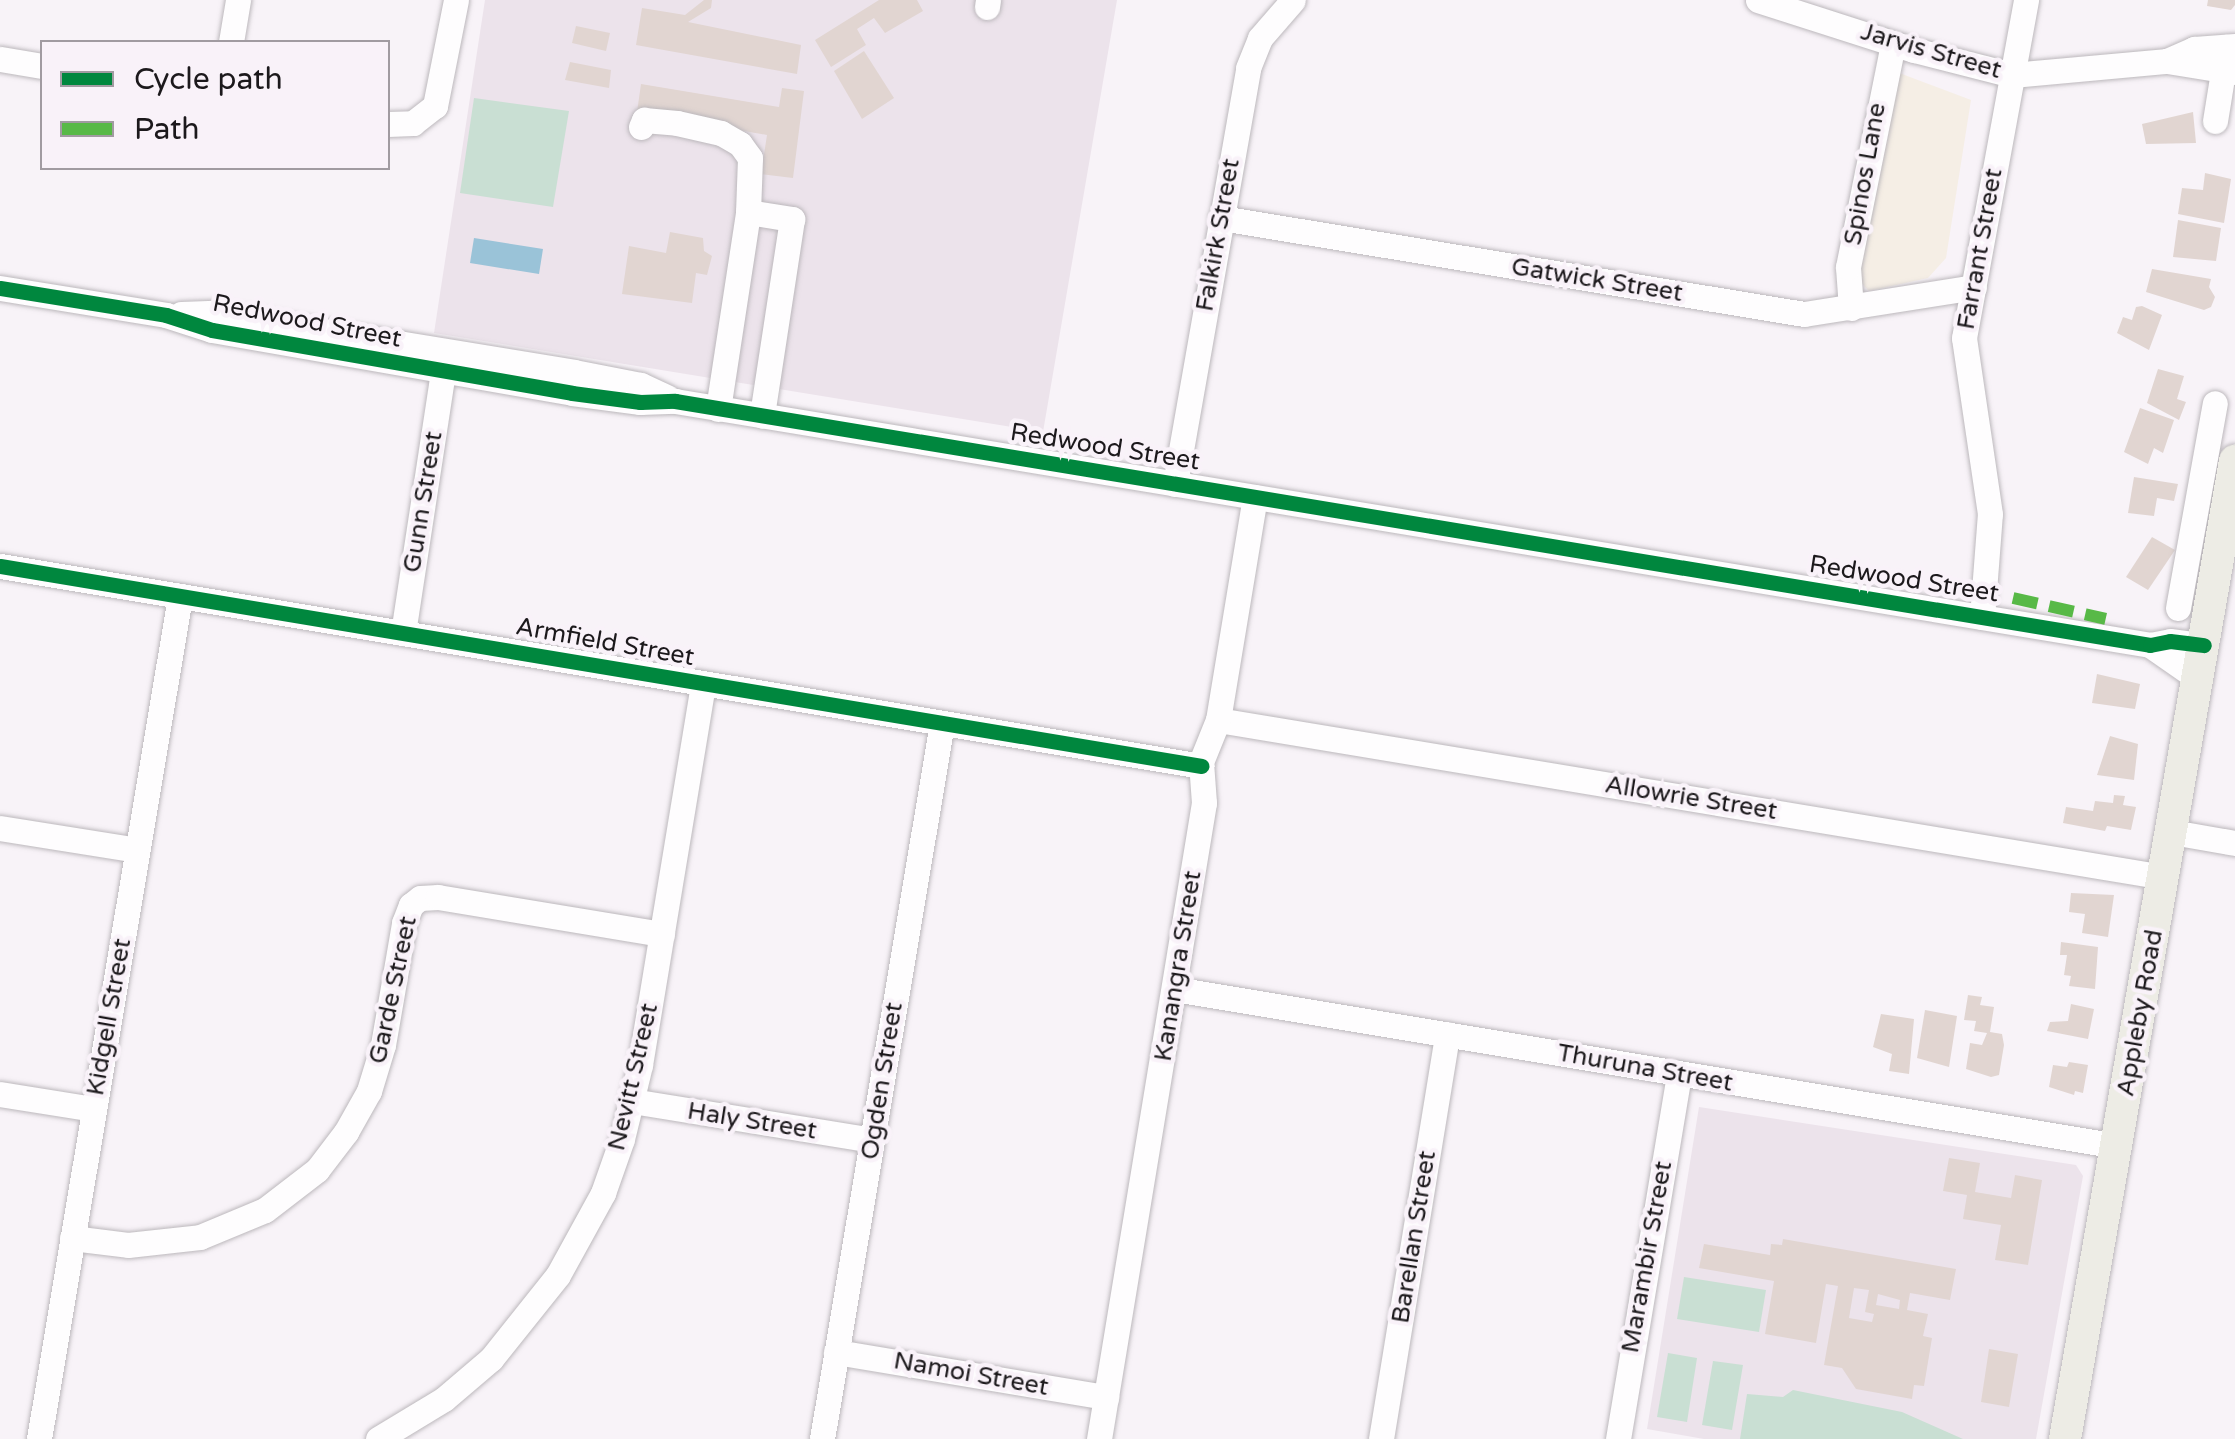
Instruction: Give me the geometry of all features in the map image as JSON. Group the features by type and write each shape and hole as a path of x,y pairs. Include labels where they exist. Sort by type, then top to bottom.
{"main road":[{"name":"Appleby Road","path":"2066,1439 2204,645 2199,584 2235,462"}],"street":[{"path":"231,40 238,0"},
{"path":"390,124 422,120 439,96 456,0"},
{"name":"Falkirk Street","path":"1175,484 1252,54 1293,0"},
{"name":"Jarvis Street","path":"1758,0 2012,75 2167,61 2194,49 2228,78"},
{"name":"Farrant Street","path":"1982,617 1990,514 1964,356 2026,0"},
{"name":"Spinos Lane","path":"1851,308 1848,267 1892,42"},
{"path":"0,59 40,66"},
{"path":"641,126 644,120 677,122 721,133 740,144 750,158 748,212 718,409"},
{"path":"748,212 792,219 762,416"},
{"name":"Gatwick Street","path":"1221,218 1786,312 1814,314 1974,287"},
{"name":"Redwood Street","path":"0,288 166,315 212,330 443,372 640,402 675,401 2150,645 2170,641 2204,645"},
{"name":"Redwood Street","path":"166,315 214,313 574,372 640,385 675,401"},
{"path":"728,348 771,354"},
{"name":"Gunn Street","path":"403,633 443,372"},
{"name":"Appleby Road","path":"2178,608 2199,584 2215,402"},
{"name":"Kanangra Street","path":"1099,1439 1206,793 1201,766 1218,720 1255,496"},
{"name":"Armfield Street","path":"0,566 1201,766"},
{"name":"Kidgell Street","path":"39,1439 180,596"},
{"name":"Redwood Street","path":"2150,645 2198,679"},
{"name":"Nevitt Street","path":"378,1439 415,1419 468,1380 536,1305 576,1245 602,1193 632,1101 703,684"},
{"name":"Allowrie Street","path":"1218,720 2164,877"},
{"name":"Ogden Street","path":"822,1439 942,723"},
{"path":"0,828 137,850"},
{"path":"2172,832 2235,843"},
{"name":"Garde Street","path":"72,1238 128,1245 200,1237 265,1210 316,1170 346,1132 369,1091 382,1044 404,923 411,905 420,898 438,897 662,934"},
{"name":"Thuruna Street","path":"1174,989 2116,1146"},
{"name":"Barellan Street","path":"1381,1439 1448,1034"},
{"name":"Marambir Street","path":"1618,1439 1678,1075"},
{"path":"0,1094 94,1109"},
{"name":"Haly Street","path":"632,1101 872,1140"},
{"name":"Namoi Street","path":"836,1352 1106,1398"}],"shaded area":[{"path":"485,0 1117,0 1043,432 434,333"},
{"path":"1894,71 1971,100 1946,258 1928,278 1869,291 1852,274"},
{"path":"1699,1107 2076,1165 2083,1176 2036,1439 1704,1439 1647,1429"}],"green space":[{"path":"474,98 569,111 553,207 460,193"},
{"path":"1684,1277 1766,1290 1759,1332 1677,1319"},
{"path":"1668,1353 1697,1358 1687,1422 1657,1417"},
{"path":"1713,1361 1743,1365 1732,1430 1702,1425"},
{"path":"1793,1390 1902,1412 1963,1439 1740,1439 1747,1394 1783,1397"}],"water":[{"path":"474,238 543,249 539,274 470,263"}],"building":[{"path":"704,0 712,0 711,8 688,22 801,45 797,74 636,45 642,8 685,15"},
{"path":"879,0 917,0 923,11 885,33 874,18 857,29 866,45 831,67 815,40"},
{"path":"2208,0 2235,0 2235,5 2231,10 2207,6"},
{"path":"576,26 610,33 606,51 572,43"},
{"path":"864,51 894,98 862,119 834,71"},
{"path":"570,62 611,70 609,88 565,80"},
{"path":"641,84 779,107 782,88 804,91 793,178 761,174 767,135 637,112"},
{"path":"2193,112 2196,143 2146,144 2142,124"},
{"path":"2205,173 2231,179 2224,223 2178,214 2182,188 2203,190"},
{"path":"2178,220 2221,228 2216,261 2173,257"},
{"path":"670,232 703,238 704,251 712,256 707,275 696,273 692,303 622,294 629,246 666,253"},
{"path":"2152,269 2211,279 2209,287 2215,297 2211,307 2204,310 2146,292"},
{"path":"2136,307 2162,315 2149,350 2117,333 2123,317 2132,320"},
{"path":"2158,369 2184,376 2177,399 2186,402 2179,420 2147,403"},
{"path":"2140,408 2174,420 2163,453 2154,448 2148,464 2124,452"},
{"path":"2134,477 2178,484 2174,501 2157,498 2154,516 2128,513"},
{"path":"2152,537 2175,550 2148,590 2126,577"},
{"path":"2097,674 2140,684 2135,709 2092,703"},
{"path":"2110,736 2138,744 2134,780 2097,775"},
{"path":"2114,795 2125,796 2123,805 2136,807 2131,830 2107,826 2105,831 2063,823 2066,807 2093,811 2095,801 2113,803"},
{"path":"2071,893 2114,895 2108,937 2082,933 2085,914 2069,912"},
{"path":"2061,942 2098,947 2095,989 2069,986 2071,976 2064,975 2067,955 2060,955"},
{"path":"1968,995 1982,997 1980,1005 1994,1007 1990,1032 2002,1034 2004,1045 1999,1075 1991,1077 1966,1069 1970,1043 1982,1045 1987,1033 1974,1031 1976,1021 1964,1020"},
{"path":"2071,1004 2094,1009 2088,1039 2047,1031 2050,1022 2068,1021"},
{"path":"1925,1010 1957,1016 1949,1067 1917,1058"},
{"path":"1881,1014 1914,1019 1909,1074 1889,1071 1892,1054 1873,1047"},
{"path":"2069,1062 2088,1065 2083,1093 2075,1091 2074,1095 2049,1087 2053,1065 2067,1067"},
{"path":"1949,1158 1980,1163 1975,1192 2011,1198 2015,1175 2042,1180 2028,1265 1995,1260 2001,1225 1963,1219 1967,1195 1943,1191"},
{"path":"1783,1239 1956,1269 1950,1300 1910,1293 1907,1310 1928,1314 1923,1336 1932,1338 1924,1386 1914,1385 1912,1399 1856,1389 1842,1368 1824,1365 1838,1286 1826,1284 1816,1343 1765,1334 1774,1281 1699,1268 1704,1244 1770,1255 1771,1244 1782,1245","holes":["1854,1288 1869,1290 1865,1312 1874,1314 1872,1322 1849,1318","1878,1294 1900,1300 1899,1309 1876,1305"]},
{"path":"1989,1349 2018,1354 2009,1407 1981,1402"}],"marked path":[{"path":"2013,598 2106,619"}],"cycle path":[{"path":"0,288 166,315 212,330 572,393 640,402 675,401 2150,645 2170,641 2204,645"},
{"path":"0,566 1201,766"}]}
